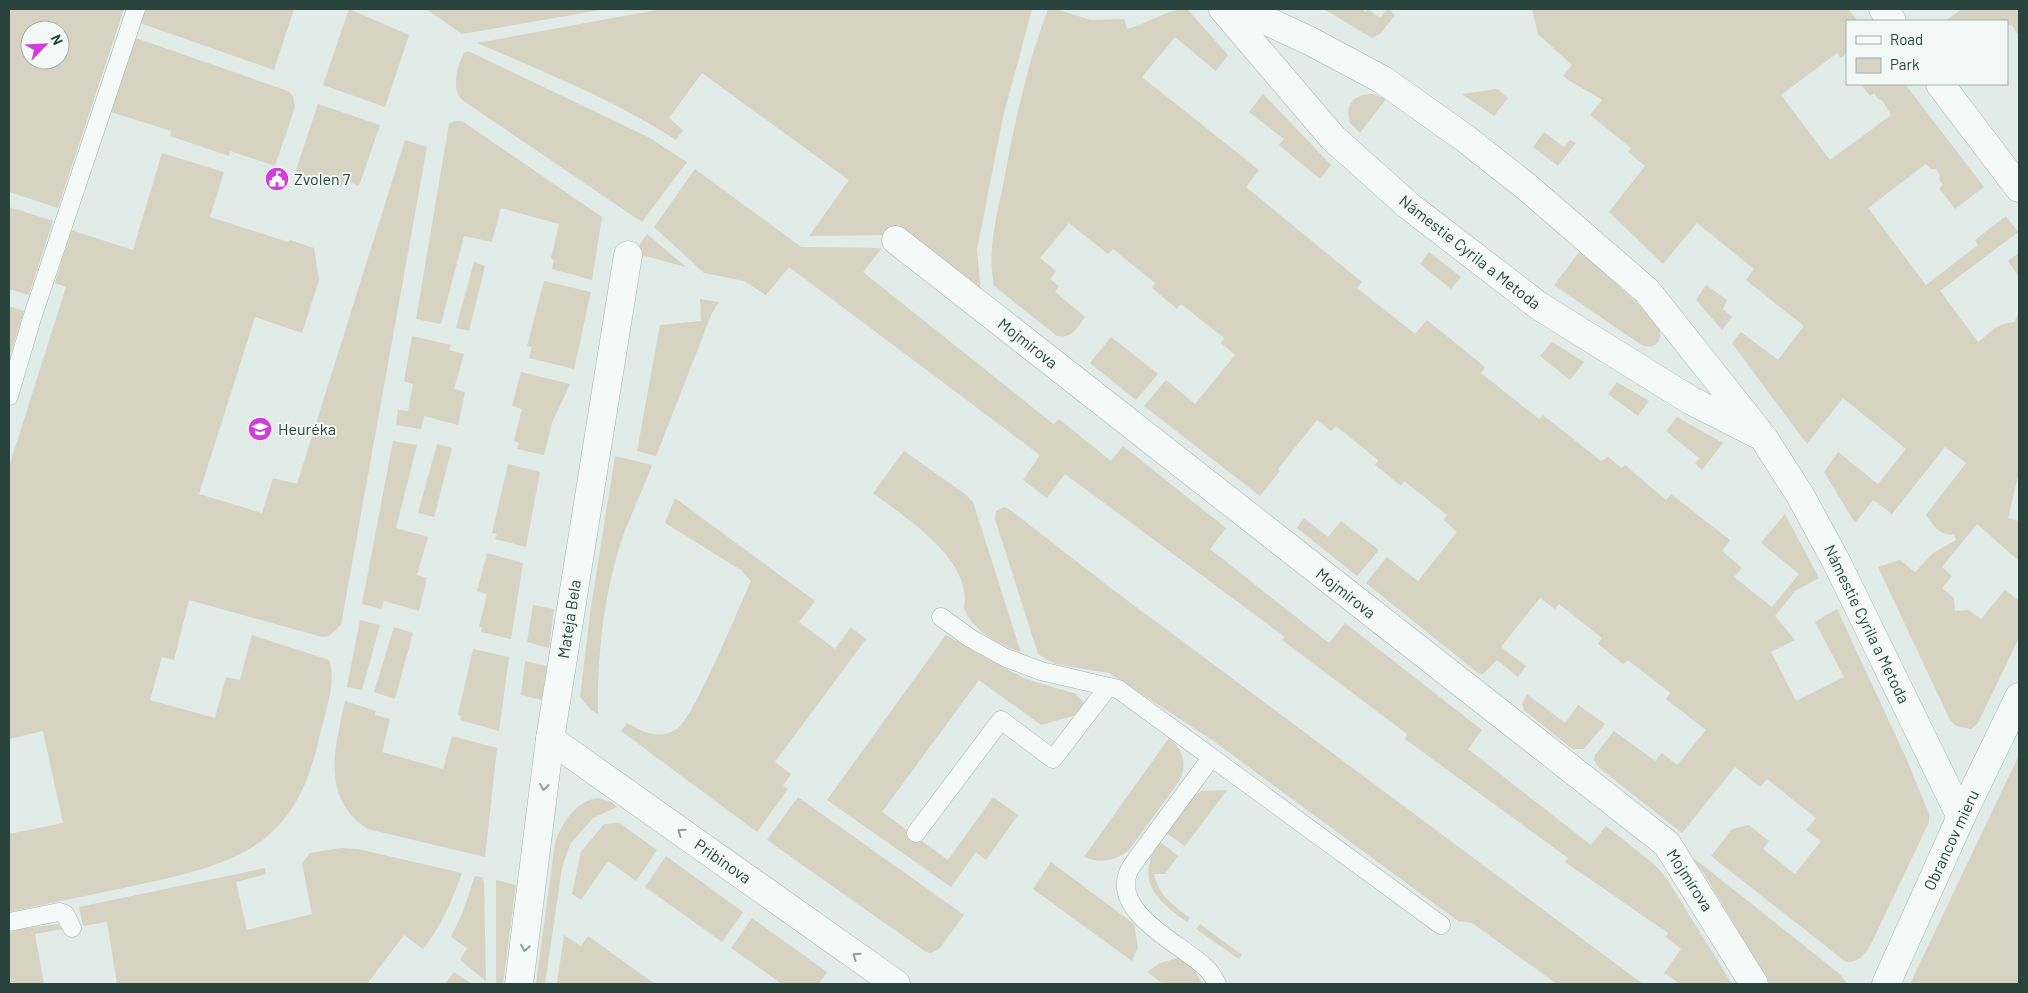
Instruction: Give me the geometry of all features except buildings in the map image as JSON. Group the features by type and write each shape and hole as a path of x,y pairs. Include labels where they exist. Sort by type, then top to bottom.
{"street":[{"name":"Námestie Cyrila a Metoda","path":"1223,9 1332,138 1416,212 1554,317 1690,400 1763,437"},
{"name":"Námestie Cyrila a Metoda","path":"1241,9 1310,41 1383,80 1528,188 1647,291 1763,437 1800,495 1837,563 1960,817"},
{"path":"1883,9 1891,20"},
{"path":"1941,85 2019,188"},
{"name":"Mojmírova","path":"896,240 1666,844 1754,984"},
{"name":"Mateja Bela","path":"520,984 550,739 628,256"},
{"name":"Obrancov mieru","path":"1886,984 1960,817 2019,697"},
{"name":"Pribinova","path":"550,739 896,984"}],"lane":[{"path":"9,396 32,318 136,9"},
{"path":"941,617 970,638 1006,658 1041,671 1118,690 1441,925"},
{"path":"916,833 1001,720 1053,759 1108,687"},
{"path":"1211,758 1138,857 1128,874 1127,890 1131,906 1143,919 1205,967 1218,984"},
{"path":"9,922 59,912 66,914 72,928"}],"green space":[{"path":"9,9 124,9 58,208 9,192"},
{"path":"146,9 294,9 274,70 140,23"},
{"path":"349,9 409,35 385,107 323,85"},
{"path":"426,9 606,9 462,34"},
{"path":"662,9 1032,9 1003,117 977,250 981,292 898,225 890,235 809,236 849,180 702,73 669,118 683,130 676,140 603,99 477,43"},
{"path":"1048,9 1055,9 1091,20 1124,19 1127,29 1172,11 1187,9 1228,55 1216,71 1175,37 1142,77 1259,170 1246,187 1362,282 1357,288 1415,334 1427,320 1485,367 1481,373 1539,419 1543,415 1601,461 1608,457 1622,468 1625,465 1666,500 1671,494 1730,540 1722,551 1742,568 1734,577 1772,607 1799,574 1761,543 1785,514 1819,578 1795,591 1775,616 1795,640 1771,652 1796,701 1844,677 1815,622 1837,609 1906,758 1929,814 1929,822 1872,942 1859,959 1846,962 1711,856 1732,829 1749,825 1769,841 1763,849 1795,874 1821,841 1806,830 1816,818 1767,779 1760,787 1735,767 1682,833 1598,767 1594,760 1595,755 1614,731 1655,761 1662,753 1677,765 1706,730 1666,699 1670,693 1628,660 1623,664 1598,644 1602,638 1559,604 1555,609 1540,598 1501,647 1526,666 1518,677 1497,660 1483,674 1478,673 1366,583 1387,557 1418,581 1457,532 1444,520 1447,515 1404,481 1401,486 1375,465 1378,460 1336,426 1331,431 1317,420 1278,469 1280,471 1260,496 1144,406 1166,380 1195,404 1235,355 1221,343 1224,338 1181,304 1177,309 1152,288 1155,283 1113,249 1108,254 1069,223 1040,258 1056,271 1050,279 1059,286 1055,292 1085,317 1075,331 1068,336 1057,336 994,286 992,245 996,219 1022,93"},
{"path":"1324,9 1362,9 1366,12 1368,9 1380,18 1388,9 1395,15 1380,34 1372,38"},
{"path":"1532,9 1848,9 1857,20 1846,20 1846,54 1841,58 1837,53 1781,95 1830,160 1891,115 1882,100 1878,99 1874,93 1870,96 1862,85 1906,85 1984,187 1955,209 1939,188 1943,185 1939,179 1940,175 1936,169 1931,169 1926,164 1868,208 1926,285 1978,245 1975,240 2006,216 2018,232 1940,291 1978,342 1998,326 2014,321 2019,312 2019,472 2008,518 2019,521 2019,561 1977,524 1942,567 1952,576 1942,588 1954,598 1955,611 1969,610 1981,619 2005,590 2019,601 2019,638 1978,723 1971,729 1956,726 1950,720 1878,567 1900,560 1915,572 1933,553 1956,540 1954,534 1945,534 1938,530 1926,515 1966,463 1945,447 1892,514 1873,500 1855,523 1824,472 1838,452 1878,484 1906,449 1843,398 1807,444 1732,343 1741,332 1778,360 1804,326 1746,280 1754,269 1697,223 1663,264 1609,212 1645,166 1628,152 1631,148 1590,115 1602,100 1563,76 1572,65 1538,34"},
{"path":"1962,9 2019,9 2019,36 2011,24 2008,26 2008,20 1946,20"},
{"path":"136,38 288,91 293,96 295,107 275,166 230,151 229,156 170,136 171,131 111,112"},
{"path":"468,51 648,137 687,162 642,222 462,100 457,90 456,77 461,59 464,53"},
{"path":"1497,89 1508,98 1494,116 1462,94"},
{"path":"1263,94 1331,165 1320,179 1279,145 1284,139 1249,112"},
{"path":"1366,94 1373,94 1386,99 1360,133 1350,123 1348,110 1352,101 1356,98"},
{"path":"318,104 380,125 359,186 345,180 341,187 295,173"},
{"path":"454,121 462,121 602,217 592,280 552,269 554,260 551,258 559,224 501,208 492,242 464,236 441,324 416,319 449,124"},
{"path":"1544,132 1564,147 1570,140 1576,143 1558,166 1533,147"},
{"path":"405,140 427,147 341,625 329,636 322,637 189,600 174,660 162,657 150,700 215,718 226,677 240,680 252,635 329,660 332,678 327,707 310,771 297,801 280,824 260,842 236,856 209,867 142,884 9,912 9,834 63,823 43,731 9,739 9,467 66,287 55,283 71,230 133,250 162,153 224,172 210,217 288,242 290,240 314,248 319,280 302,333 255,317 199,494 262,513 273,478 297,484"},
{"path":"695,169 801,247 882,248 863,272 1052,423 1054,424 1059,419 1111,461 1123,446 1226,528 1210,549 1329,643 1345,623 1482,730 1468,749 1591,845 1606,826 1655,865 1667,879 1732,984 1680,984 1664,973 1681,949 1666,937 1668,933 1565,862 1568,858 1405,739 1407,734 1282,640 1285,637 1065,474 1047,498 1023,480 1040,455 789,267 766,295 744,281 704,273 654,227"},
{"path":"9,207 53,221 29,295 9,289"},
{"path":"647,234 686,267 634,253"},
{"path":"1580,251 1657,321 1660,337 1655,345 1646,346 1640,344 1554,285"},
{"path":"1429,252 1461,277 1451,289 1420,264"},
{"path":"2019,253 2019,277 2008,261"},
{"path":"474,262 485,266 469,331 456,328"},
{"path":"544,281 591,292 574,369 529,358 532,347 527,346"},
{"path":"1706,285 1727,300 1723,309 1732,317 1722,330 1696,300"},
{"path":"700,299 719,302 712,313 656,456 637,451 660,325 701,321"},
{"path":"9,306 24,311 9,359"},
{"path":"412,336 451,345 449,350 464,354 454,389 465,392 458,425 424,416 421,429 396,425 398,410 408,411 413,384 404,381"},
{"path":"1111,337 1158,374 1136,400 1090,363"},
{"path":"1552,342 1584,362 1570,380 1540,356"},
{"path":"521,372 570,384 552,423 544,455 517,449 519,443 514,441 522,409 512,406"},
{"path":"1617,382 1649,401 1638,416 1608,394"},
{"path":"1677,417 1723,443 1702,470 1695,464 1699,458 1666,431"},
{"path":"393,441 417,445 396,528 428,537 417,575 427,578 419,611 384,601 381,609 362,604"},
{"path":"437,444 452,448 434,517 418,513"},
{"path":"904,451 965,494 973,502 1021,653 995,641 973,624 964,608 964,590 958,573 948,557 919,528 873,493"},
{"path":"615,456 652,465 623,536 606,601 600,647 598,714 591,710 580,697 590,614"},
{"path":"508,464 540,472 526,547 495,539 497,534 492,533"},
{"path":"675,498 815,601 799,622 835,649 851,627 866,639 775,762 791,774 783,786 788,789 757,832 621,731 627,723 639,730 658,735 677,729 684,721 705,685 751,581 741,570 665,523"},
{"path":"1004,507 1643,984 1557,984 1472,923 1458,921 1212,740 1109,673 1055,664 1038,654 995,519 996,511"},
{"path":"1304,518 1328,537 1341,521 1379,550 1357,576 1297,528"},
{"path":"487,553 523,563 511,639 481,632 482,627 479,627 487,594 477,591"},
{"path":"533,605 554,609 549,648 527,642"},
{"path":"360,620 380,625 362,690 347,687"},
{"path":"394,627 413,633 395,699 374,692"},
{"path":"946,635 1023,678 1076,694 1084,703 1080,714 1041,725 979,680 882,812 948,860 993,797 1018,815 986,860 976,852 951,887 827,800"},
{"path":"473,649 509,657 499,731 460,720 461,716 458,715"},
{"path":"525,661 547,666 542,700 521,695"},
{"path":"1527,694 1565,723 1578,705 1605,724 1584,749 1572,749 1524,710 1522,704"},
{"path":"345,701 376,711 375,715 390,719 382,752 443,769 452,736 497,748 485,857 368,829 353,817 343,803 337,787 335,771 335,754"},
{"path":"1169,738 1181,753 1184,764 1178,783 1129,850 1118,857 1102,861 1084,857"},
{"path":"2019,755 2019,984 1910,984"},
{"path":"1227,790 1185,846 1165,832 1195,795 1202,791"},
{"path":"798,797 964,915 940,948 931,953 926,952 767,840"},
{"path":"597,798 612,802 617,807 593,818 570,844 562,868 545,984 536,984 555,843 561,828 570,814 582,804"},
{"path":"619,823 657,850 636,881 608,861 581,900 572,894 581,852 604,824"},
{"path":"1159,841 1178,856 1165,874 1154,874 1156,882 1163,894 1190,918 1187,922 1166,905 1152,888 1149,878 1149,867 1152,855"},
{"path":"341,848 358,849 462,873 446,912 436,931 423,949 404,935 367,984 117,984 107,922 83,926 79,907 265,868 266,874 236,882 247,930 312,914 302,863 310,853"},
{"path":"1686,852 1841,975 1847,984 1770,984 1703,872"},
{"path":"666,856 743,912 722,942 645,887"},
{"path":"1051,862 1134,924 1138,947 1132,961 1033,889"},
{"path":"475,876 482,877 484,883 486,981 460,960 467,948 451,937 462,914"},
{"path":"496,880 516,885 503,984 496,984"},
{"path":"752,918 827,972 819,984 782,984 731,948"},
{"path":"58,924 62,929 35,934 44,984 9,984 9,933 20,929"},
{"path":"1200,924 1242,955 1239,959 1196,929"},
{"path":"564,935 581,946 588,936 655,984 557,984"},
{"path":"1181,957 1192,965 1202,984 1159,984 1161,982 1147,972 1160,963"},
{"path":"454,972 472,984 445,984"}],"place":[{"name":"Zvolen 7","path":"277,179"},
{"name":"Heuréka","path":"260,429"}]}
